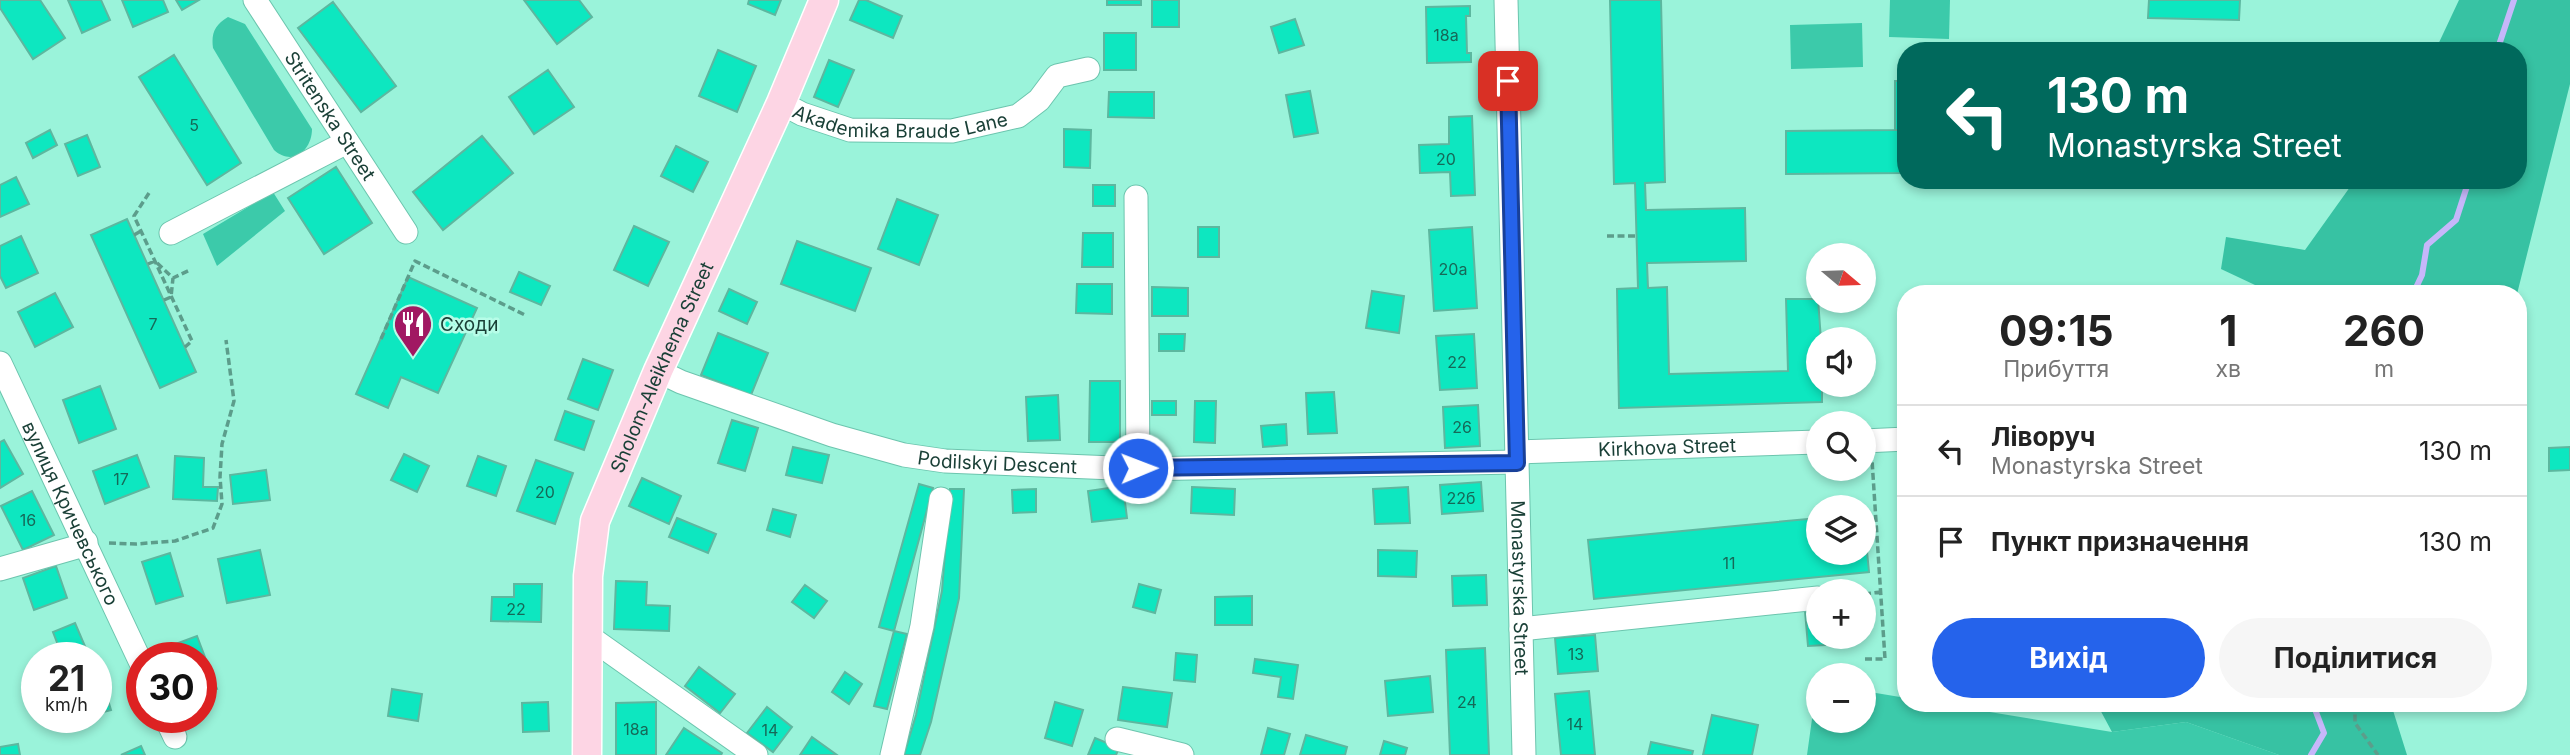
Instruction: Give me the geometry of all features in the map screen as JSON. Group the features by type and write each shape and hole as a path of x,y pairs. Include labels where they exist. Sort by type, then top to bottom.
{"main road":[{"name":"Sholom-Aleikhema Street","path":"587,755 588,576 595,520 658,371 781,103 824,0"}],"street":[{"name":"Stritenska Street","path":"255,0 406,232"},
{"name":"Monastyrska Street","path":"1506,0 1524,755"},
{"name":"Akademika Braude Lane","path":"781,103 802,114 850,130 952,131 1018,116 1039,100 1057,76 1088,69"},
{"path":"171,233 347,142"},
{"path":"1136,197 1138,468"},
{"name":"вулиця Кричевського","path":"0,363 132,642"},
{"name":"Podilskyi Descent","path":"658,371 681,382 832,435 904,455 945,461 1138,468 1517,457"},
{"path":"1876,441 1897,439"},
{"name":"Kirkhova Street","path":"1517,457 1806,443"},
{"path":"892,755 922,626 941,499"},
{"path":"0,569 86,542"},
{"path":"1521,629 1806,599"},
{"path":"588,636 756,755"},
{"path":"1117,739 1182,755"}],"path":[{"path":"149,194 134,216 192,341 185,347"},
{"path":"134,235 141,231"},
{"path":"1607,236 1637,236"},
{"path":"148,264 155,261"},
{"path":"155,261 173,278"},
{"path":"381,339 415,261 525,315"},
{"path":"173,278 190,270"},
{"path":"171,297 173,278"},
{"path":"164,300 171,297"},
{"path":"86,542 136,544 175,541 213,528 222,504 222,444 234,401 226,340"},
{"path":"1865,659 1885,659 1871,481"},
{"path":"1876,593 1881,592"},
{"path":"2355,712 2355,723 2378,755"}],"green space":[{"path":"1890,0 1950,0 1949,39 1889,37"},
{"path":"2459,0 2570,0 2570,84 2519,285 2255,285 2221,269 2226,237 2305,250 2349,189 2527,189 2527,42 2439,42"},
{"path":"228,17 245,24 312,129 309,144 300,154 288,157 274,150 213,48 215,30"},
{"path":"1862,23 1863,67 1791,69 1790,25"},
{"path":"273,192 285,211 217,266 203,234"},
{"path":"1876,693 1897,696 1897,712 1990,712 2112,732 2186,722 2279,755 1807,755 1810,733 1876,733"},
{"path":"2101,712 2394,712 2407,755 2279,755 2186,722 2112,732"}],"building":[{"path":"0,0 40,0 65,38 33,59 0,8"},
{"path":"68,0 101,0 110,20 82,33"},
{"path":"122,0 163,0 168,12 133,27"},
{"path":"176,0 199,0 182,10"},
{"path":"524,0 579,0 592,17 557,44"},
{"path":"749,0 781,0 775,15 748,4"},
{"path":"859,0 866,0 902,16 893,38 850,20"},
{"path":"1107,0 1141,0 1141,5 1107,5"},
{"path":"1152,0 1179,0 1179,27 1152,27"},
{"path":"1610,0 1661,0 1665,182 1645,183 1646,210 1745,208 1746,261 1647,263 1648,288 1667,287 1669,374 1788,371 1786,299 1806,299 1806,313 1819,313 1820,327 1806,327 1806,397 1822,397 1822,402 1619,408 1617,289 1638,288 1635,183 1614,184"},
{"path":"2149,0 2240,0 2239,20 2148,18"},
{"path":"333,2 396,86 361,112 298,28"},
{"path":"1470,6 1470,16 1466,16 1467,53 1471,53 1471,62 1427,63 1426,7"},
{"path":"1295,19 1304,45 1279,53 1271,27"},
{"path":"1104,33 1136,33 1136,70 1104,70"},
{"path":"718,50 756,66 737,112 699,96"},
{"path":"174,55 241,163 207,185 139,77"},
{"path":"829,60 854,70 838,107 814,97"},
{"path":"548,70 574,107 534,134 509,97"},
{"path":"1897,81 1897,130 1895,130"},
{"path":"1310,91 1318,133 1294,137 1286,95"},
{"path":"1109,92 1154,92 1154,118 1108,117"},
{"path":"1472,116 1475,195 1451,196 1450,172 1420,173 1419,145 1449,144 1449,117"},
{"path":"1064,129 1091,130 1090,168 1064,167"},
{"path":"50,130 57,145 33,158 26,143"},
{"path":"1897,130 1897,173 1786,174 1786,131"},
{"path":"87,135 100,167 78,176 65,144"},
{"path":"482,136 513,173 443,230 413,192"},
{"path":"676,146 708,162 693,192 661,176"},
{"path":"336,167 372,223 324,254 288,198"},
{"path":"16,177 29,204 0,217 0,185"},
{"path":"1093,185 1115,185 1115,206 1093,206"},
{"path":"897,199 938,215 919,265 878,249"},
{"path":"127,219 196,372 160,388 91,235"},
{"path":"634,226 669,242 648,286 614,270"},
{"path":"1198,227 1219,227 1219,257 1198,257"},
{"path":"1472,227 1477,308 1434,311 1429,230"},
{"path":"1083,233 1113,233 1113,267 1082,267"},
{"path":"21,236 38,273 6,288 0,276 0,246"},
{"path":"797,241 871,268 855,311 781,284"},
{"path":"519,272 550,286 541,305 510,292"},
{"name":"Сходи","path":"408,277 477,308 438,393 401,377 388,408 356,394"},
{"path":"1077,284 1112,284 1112,314 1076,313"},
{"path":"1152,287 1188,288 1188,316 1152,316"},
{"path":"729,289 757,302 747,324 719,311"},
{"path":"1372,291 1404,296 1399,333 1366,328"},
{"path":"55,293 73,327 35,347 18,312"},
{"path":"718,333 768,353 751,395 701,375"},
{"path":"1159,334 1185,334 1184,351 1159,351"},
{"path":"1474,334 1477,388 1440,390 1436,336"},
{"path":"583,359 613,370 598,410 568,399"},
{"path":"1090,381 1120,381 1120,442 1089,442"},
{"path":"100,386 116,429 79,443 63,400"},
{"path":"1334,392 1337,433 1308,434 1306,393"},
{"path":"1058,395 1060,440 1028,441 1026,397"},
{"path":"1152,401 1176,401 1176,415 1152,415"},
{"path":"1195,401 1216,401 1215,443 1194,442"},
{"path":"1478,405 1480,446 1445,448 1443,407"},
{"path":"565,411 594,421 584,450 555,440"},
{"path":"732,420 758,428 745,471 718,463"},
{"path":"1286,424 1287,445 1263,447 1261,426"},
{"path":"4,440 23,474 0,488 0,442"},
{"path":"793,447 829,455 822,483 786,475"},
{"path":"2570,447 2570,470 2549,471 2549,448"},
{"path":"404,454 429,466 417,492 391,480"},
{"path":"137,455 149,487 105,504 93,471"},
{"path":"175,456 204,458 203,487 218,487 217,501 173,499"},
{"path":"478,456 506,466 496,496 467,486"},
{"path":"536,460 573,473 555,524 517,511"},
{"path":"266,470 270,500 233,504 230,475"},
{"path":"642,478 681,496 669,524 629,506"},
{"path":"1481,482 1483,511 1442,514 1440,485"},
{"path":"919,484 933,488 894,631 879,627"},
{"path":"1123,486 1127,518 1092,522 1088,491"},
{"path":"1192,487 1235,489 1234,515 1191,513"},
{"path":"1408,487 1410,523 1375,524 1373,489"},
{"path":"950,489 964,489 959,598 931,722 920,755 904,755 916,715 942,591"},
{"path":"1036,489 1036,512 1013,513 1012,490"},
{"path":"32,491 54,535 23,550 1,506"},
{"path":"773,509 796,515 790,537 767,530"},
{"path":"677,518 716,534 708,553 669,537"},
{"path":"1806,519 1806,565 1868,565 1869,572 1594,599 1588,540"},
{"path":"260,550 270,595 227,603 218,559"},
{"path":"1378,550 1417,551 1416,577 1378,576"},
{"path":"170,553 183,596 156,604 142,562"},
{"path":"56,566 67,598 34,610 23,578"},
{"path":"1486,575 1487,605 1453,606 1452,576"},
{"path":"616,581 647,582 646,605 670,606 669,631 614,629"},
{"path":"514,584 542,584 541,622 491,621 492,597 514,597"},
{"path":"1139,584 1161,590 1155,613 1133,607"},
{"path":"805,585 827,601 814,618 792,602"},
{"path":"1252,596 1252,625 1215,625 1215,597"},
{"path":"75,623 83,642 57,642 53,632"},
{"path":"894,631 907,634 887,709 874,706"},
{"path":"1595,635 1598,671 1558,674 1555,638"},
{"path":"197,636 199,642 181,642"},
{"path":"1485,648 1489,755 1450,755 1446,650"},
{"path":"1176,653 1197,655 1195,682 1174,680"},
{"path":"1255,659 1298,665 1293,699 1278,697 1281,677 1253,673"},
{"path":"699,667 735,694 720,713 685,686"},
{"path":"845,672 862,684 849,704 832,692"},
{"path":"1430,676 1433,712 1388,716 1385,681"},
{"path":"1123,687 1172,693 1167,727 1118,720"},
{"path":"392,689 422,694 418,721 388,716"},
{"path":"1589,691 1595,755 1561,755 1555,694"},
{"path":"548,702 549,731 523,732 522,703"},
{"path":"656,702 656,755 616,755 616,703"},
{"path":"1055,702 1083,710 1072,746 1045,738"},
{"path":"767,707 792,727 773,752 747,733"},
{"path":"1712,715 1758,725 1752,755 1703,755"},
{"path":"684,728 722,753 721,755 666,755"},
{"path":"1268,728 1290,734 1284,755 1261,755"},
{"path":"1306,735 1347,747 1345,755 1300,755"},
{"path":"812,737 837,755 800,755"},
{"path":"1095,738 1119,748 1116,755 1088,755"},
{"path":"1384,741 1407,748 1405,755 1380,755"},
{"path":"1651,742 1693,751 1692,755 1648,755"},
{"path":"18,744 20,755 0,755 0,747"},
{"path":"141,746 145,755 121,755"}],"waterway":[{"path":"2500,42 2514,0"},
{"path":"2417,285 2422,275 2427,245 2456,220 2466,189"},
{"path":"2311,755 2324,733 2316,712"}],"place":[{"name":"Сходи","path":"413,358"}],"route":[{"path":"1138,468 1517,463 1508,81"}]}
